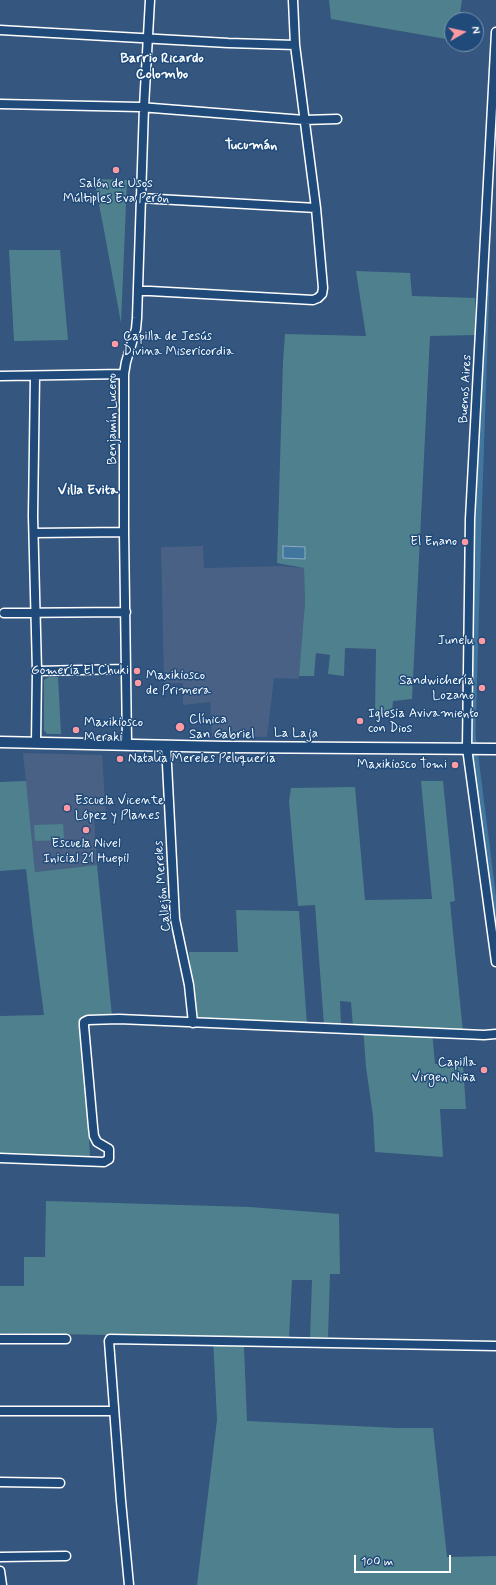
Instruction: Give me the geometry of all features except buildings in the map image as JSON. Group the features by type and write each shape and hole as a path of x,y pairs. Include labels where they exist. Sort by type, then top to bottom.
{"main road":[{"name":"La Laja","path":"0,742 496,749"}],"street":[{"name":"Benjamín Lucero","path":"127,744 124,532 124,374 136,329 140,198 139,107 148,37 150,0"},
{"path":"138,292 150,291 313,300 322,294 323,288 316,208 295,45 293,0"},
{"path":"0,30 148,37 228,43 295,45"},
{"name":"Buenos Aires","path":"496,32 470,519 471,748 496,962"},
{"path":"0,104 139,107 304,120 337,119"},
{"path":"140,198 316,208"},
{"path":"0,376 124,374"},
{"path":"35,376 34,533 37,671 36,743"},
{"path":"34,533 124,532"},
{"path":"4,613 126,612"},
{"path":"37,671 126,669"},
{"name":"Callejón Mereles","path":"166,745 175,918 189,985 193,1023"},
{"path":"0,1158 104,1162 109,1159 109,1149 97,1142 94,1136 84,1022 88,1020 119,1019 484,1035 496,1034"},
{"path":"0,1339 66,1339"},
{"path":"129,1585 114,1411 110,1339 496,1346"},
{"path":"0,1410 114,1411"},
{"path":"0,1482 60,1483"},
{"path":"0,1557 66,1556"},
{"path":"0,1571 2,1585"}],"shaded area":[{"path":"203,546 204,568 281,566 304,568 305,602 299,679 274,678 267,737 212,736 210,702 183,705 183,683 164,683 161,547"},
{"path":"283,546 305,547 305,559 283,558"},
{"name":"Escuela Vicente López y Planes","path":"23,753 102,755 106,815 94,816 97,865 35,872"}],"green space":[{"path":"329,0 462,0 460,12 444,12 444,39 331,19"},
{"path":"94,179 127,180 121,323 104,230"},
{"path":"9,250 60,250 68,340 14,341"},
{"path":"356,271 410,273 412,296 475,298 476,335 430,336 412,699 393,701 392,712 375,713 376,649 345,648 344,676 328,674 330,655 316,653 314,676 299,676 305,602 304,568 277,563 285,334 366,336"},
{"path":"49,677 58,677 61,734 47,734 44,730 44,680"},
{"path":"26,781 35,872 97,865 112,1016 89,1016 82,1018 90,1156 0,1153 0,1016 44,1015 26,869 0,871 0,782"},
{"path":"421,781 443,781 455,901 450,902 463,1032 432,1031 435,1064 463,1064 466,1109 440,1109 443,1157 375,1152 373,1116 366,1067 363,1027 353,1026 351,1002 340,1001 341,1025 324,1025 315,905 298,906 289,801 291,788 355,787 365,900 432,899"},
{"path":"63,824 64,840 35,841 34,825"},
{"path":"236,910 299,911 307,1025 196,1021 189,952 238,952"},
{"path":"46,1201 250,1207 339,1214 340,1274 330,1274 328,1337 310,1339 312,1280 292,1280 289,1339 245,1338 244,1348 247,1421 397,1428 433,1428 447,1557 496,1556 496,1585 197,1585 217,1420 213,1337 0,1333 0,1286 24,1286 24,1257 45,1257"}],"waterway":[{"path":"486,285 472,734 496,924"}],"place":[{"name":"Salón de Usos Múltiples Eva Perón","path":"116,170"},
{"name":"Capilla de Jesús Divina Misericordia","path":"115,344"},
{"name":"El Enano","path":"465,542"},
{"name":"Junelu","path":"482,641"},
{"name":"Gomería El Chuki","path":"137,671"},
{"name":"Maxikiosco de Primera","path":"138,683"},
{"name":"Sandwichería Lozano","path":"482,688"},
{"name":"Iglesia Avivamiento con Dios","path":"360,721"},
{"name":"Clínica San Gabriel","path":"180,727"},
{"name":"Maxikiosco Meraki","path":"76,730"},
{"name":"Natalia Mereles Peluquería","path":"120,759"},
{"name":"Maxikiosco Tomi","path":"455,765"},
{"name":"Escuela Vicente López y Planes","path":"67,808"},
{"name":"Escuela Nivel Inicial 21 Huepil","path":"86,830"},
{"name":"Capilla Virgen Niña","path":"484,1070"}],"district":[{"name":"Barrio Ricardo Colombo","path":"162,68"},
{"name":"Tucumán","path":"251,146"},
{"name":"Villa Evita","path":"88,491"}]}
